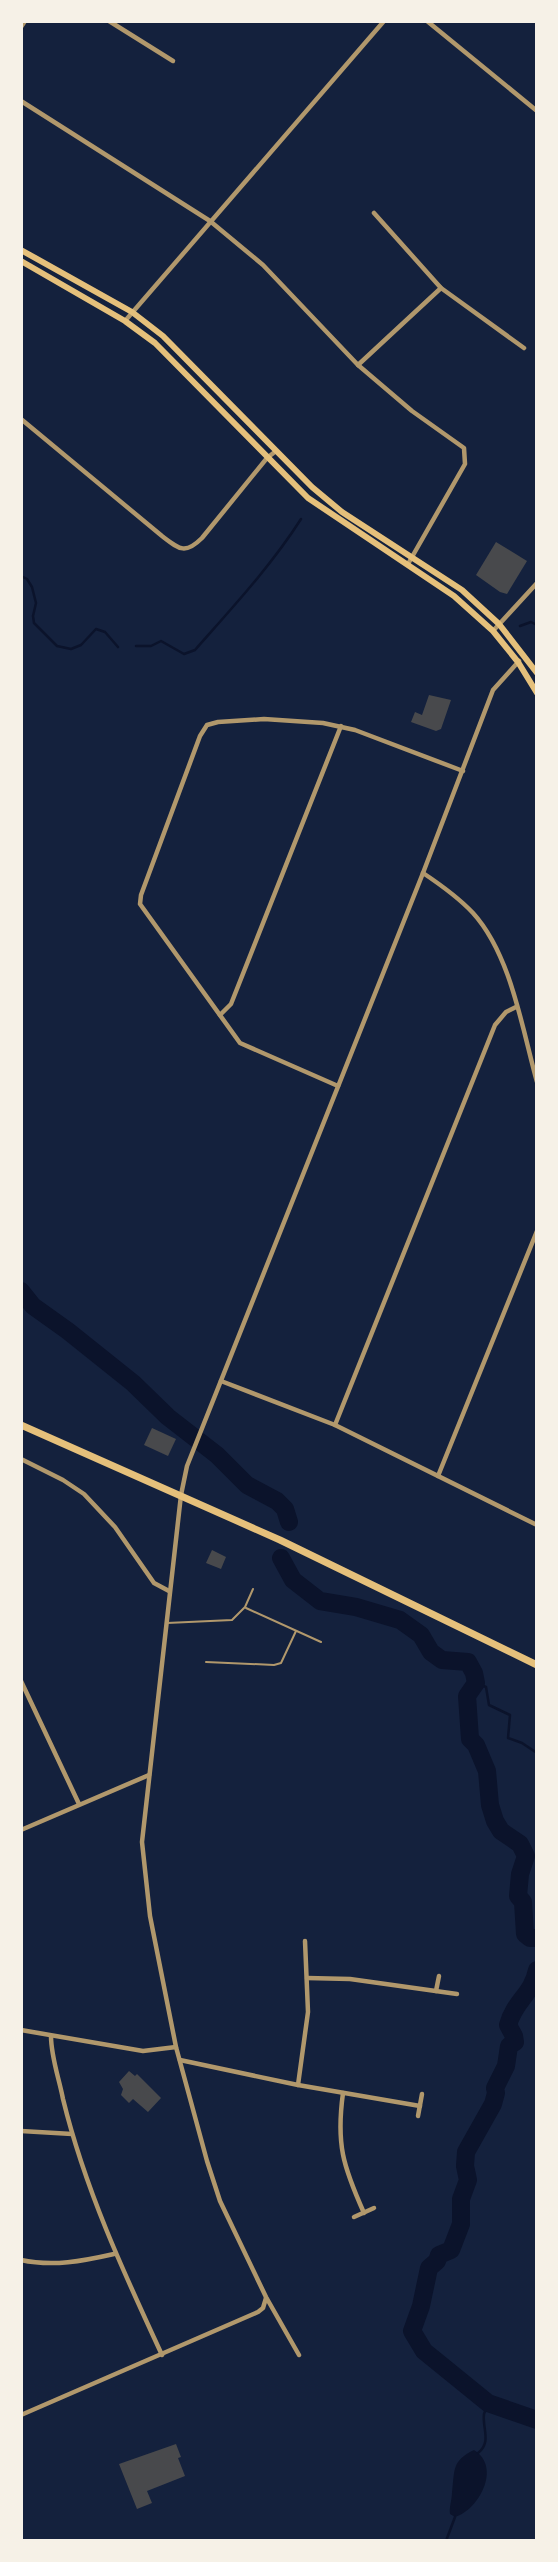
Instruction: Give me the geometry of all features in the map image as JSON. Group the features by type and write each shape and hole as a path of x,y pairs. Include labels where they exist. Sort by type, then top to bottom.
{"highway":[{"path":"21,1425 297,1547 537,1665"}],"main road":[{"path":"21,250 132,312 163,336 312,487 342,512 462,590 499,624 537,673"},
{"path":"21,261 125,321 155,343 267,458 319,506 454,596 493,631 518,662 537,693"}],"street":[{"path":"21,27 25,21"},
{"path":"109,21 173,61"},
{"path":"125,321 384,21"},
{"path":"427,21 537,111"},
{"path":"21,101 210,221 263,265 358,365 412,411 460,444 466,455 465,464 408,564"},
{"path":"373,213 441,288 524,348"},
{"path":"358,365 441,288"},
{"path":"21,419 178,548 192,548 267,458 276,451"},
{"path":"493,631 537,583"},
{"path":"299,2355 220,2201 176,2047 155,1952 142,1842 181,1495 187,1466 493,690 525,656"},
{"path":"338,1086 240,1043 140,904 200,736 207,725 227,721 288,719 341,726 463,771"},
{"path":"220,1015 231,1004 341,726"},
{"path":"423,873 460,901 486,930 505,968 537,1082"},
{"path":"335,1425 495,1025 506,1012 516,1007"},
{"path":"438,1476 537,1231"},
{"path":"221,1381 335,1425 537,1525"},
{"path":"21,1459 63,1479 84,1494 115,1527 154,1583 169,1591"},
{"path":"21,1681 79,1804"},
{"path":"21,1830 150,1775"},
{"path":"298,2085 308,2012 305,1941"},
{"path":"436,1991 439,1976"},
{"path":"307,1978 350,1979 457,1994"},
{"path":"21,2030 143,2051 176,2047"},
{"path":"51,2035 72,2134 85,2178 114,2254 162,2355"},
{"path":"180,2060 298,2085 420,2106"},
{"path":"343,2093 341,2149 348,2176 364,2213"},
{"path":"418,2116 422,2094"},
{"path":"21,2131 72,2134"},
{"path":"354,2217 374,2208"},
{"path":"21,2260 34,2263 70,2263 114,2254"},
{"path":"21,2415 258,2312 263,2308 267,2297"}],"lane":[{"path":"166,1623 232,1620 245,1607 253,1589"},
{"path":"245,1607 321,1642"},
{"path":"206,1662 252,1665 281,1663 296,1631"}],"water":[{"path":"474,2450 482,2457 487,2477 472,2506 455,2517 450,2511 456,2467 461,2458"}],"building":[{"path":"496,542 527,561 507,594 476,575"},
{"path":"429,695 451,700 441,729 436,731 411,722 415,712 422,715"},
{"path":"152,1428 176,1439 168,1456 144,1445"},
{"path":"212,1550 226,1557 221,1569 206,1563"},
{"path":"129,2071 135,2076 137,2074 161,2098 148,2112 133,2099 129,2103 121,2095 123,2089 119,2082"},
{"path":"176,2444 185,2476 147,2491 152,2503 137,2509 119,2464"}],"waterway":[{"path":"136,646 151,646 161,641 184,654 195,650 264,570 301,519"},
{"path":"21,576 27,579 32,587 36,603 34,623 57,646 71,649 81,645 96,629 105,632 118,647"},
{"path":"520,626 531,622 537,625"},
{"path":"21,1291 33,1306 133,1383 168,1417 217,1455 247,1485 277,1501 285,1509 289,1522"},
{"path":"281,1558 293,1580 320,1601 356,1607 400,1620 421,1635 431,1652 442,1660 468,1662 476,1683 467,1696 470,1739 476,1745 487,1771 490,1805 495,1821 501,1831 520,1844 526,1856 520,1874 518,1896 523,1902 525,1934 530,1938 537,1938"},
{"path":"476,1683 486,1687 489,1705 510,1715 508,1738 537,1753"},
{"path":"537,1970 535,1979 508,2025 515,2042 509,2046 506,2066 495,2088 493,2104 466,2152 468,2180 461,2199 461,2224 451,2250 439,2255 429,2268 421,2306 412,2331 424,2351 488,2403 537,2420"},
{"path":"478,2453 486,2440 484,2414 488,2403"},
{"path":"446,2541 455,2517"}]}
